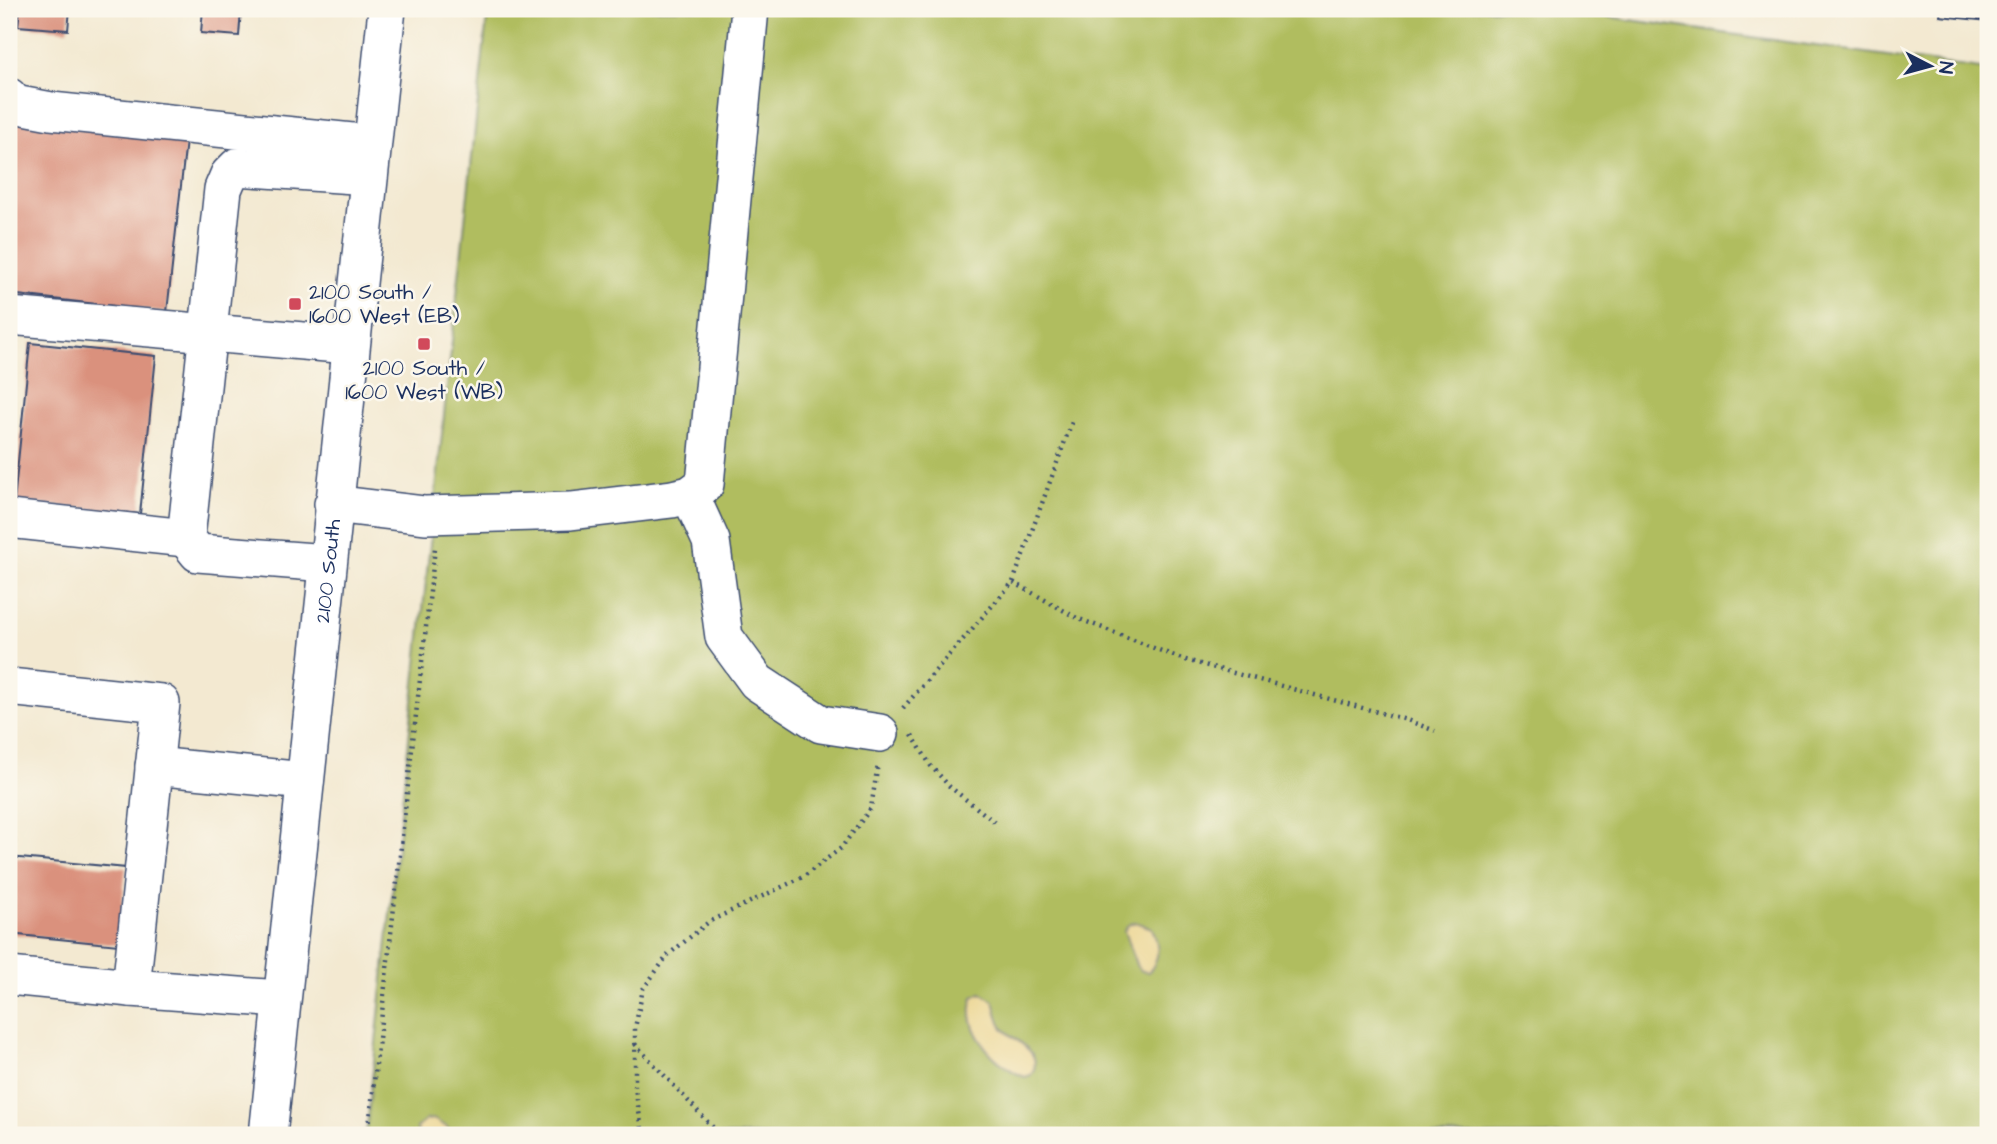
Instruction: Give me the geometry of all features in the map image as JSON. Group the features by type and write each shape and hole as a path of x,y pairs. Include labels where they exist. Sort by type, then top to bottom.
{"street":[{"name":"2100 South","path":"268,1135 387,9"},
{"path":"333,505 425,515 571,511 672,499 690,495 705,484 750,9"},
{"path":"9,97 14,104 51,111 371,160"},
{"path":"327,563 198,553 186,538 223,189 229,175 237,167 371,160"},
{"path":"9,316 350,345"},
{"path":"690,495 711,541 724,637 757,682 821,724 888,724"},
{"path":"9,519 186,538"},
{"path":"9,687 161,703 131,988"},
{"path":"154,766 305,781"},
{"path":"9,976 281,999"}],"path":[{"path":"643,1135 635,1088 635,1028 643,989 668,955 710,921 803,877 841,848 871,808 888,724 1013,582 1072,422"},
{"path":"368,1135 435,545 454,515"},
{"path":"1013,582 1077,618 1182,659 1407,720 1435,731"},
{"path":"888,724 919,744 937,773 950,787 996,823"},
{"path":"635,1044 720,1135"}],"green space":[{"path":"488,9 1551,9 1988,70 1988,1135 366,1135"}],"sand":[{"path":"1135,922 1152,928 1156,939 1157,956 1148,972 1137,967 1124,931 1128,925"},
{"path":"981,993 994,1001 1003,1028 1032,1054 1035,1067 1031,1075 1025,1077 1014,1072 984,1046 972,1022 971,1010 973,997"},
{"path":"433,1119 447,1127 452,1135 418,1135 417,1128 426,1120"}],"building":[{"path":"20,9 70,9 68,30 18,26"},
{"path":"203,9 241,9 239,36 201,33"},
{"path":"1941,9 1988,9 1988,21 1940,16"},
{"path":"9,121 186,140 167,312 9,294"},
{"path":"30,343 156,356 140,514 14,502"},
{"path":"9,857 126,868 118,945 9,934"}],"place":[{"name":"2100 South / 1600 West (EB)","path":"295,304"},
{"name":"2100 South / 1600 West (WB)","path":"424,344"}]}
